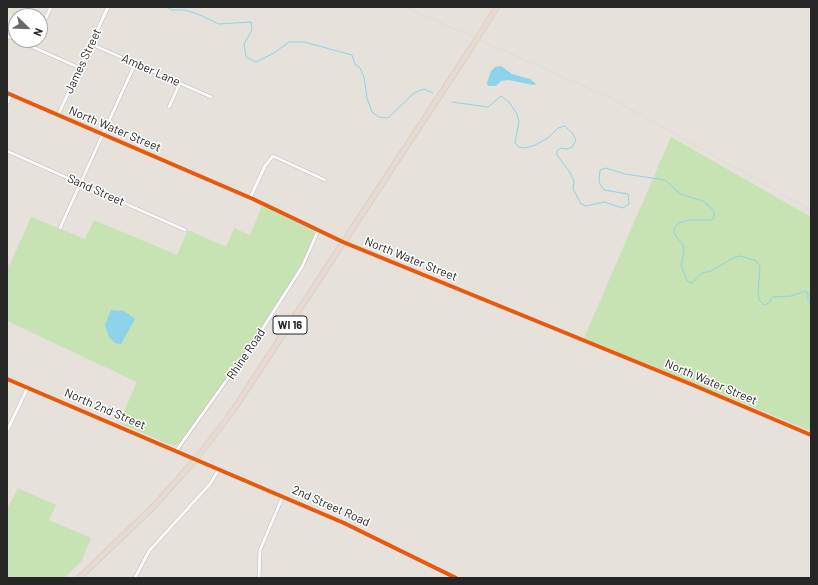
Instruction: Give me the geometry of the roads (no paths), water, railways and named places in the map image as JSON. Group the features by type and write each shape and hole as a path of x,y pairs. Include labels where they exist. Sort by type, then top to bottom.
{"highway":[{"name":"WI 16","path":"79,578 153,507 196,459 248,389 497,7"}],"street":[{"name":"James Street","path":"58,115 108,7"},
{"name":"Amber Lane","path":"92,44 211,97"},
{"path":"34,48 80,68"},
{"path":"60,228 135,64"},
{"path":"169,107 180,83"},
{"path":"7,103 9,94"},
{"name":"North Water Street","path":"9,94 250,198 343,242 693,385 811,435"},
{"name":"Sand Street","path":"7,151 185,230"},
{"path":"250,198 265,166 273,156 325,180"},
{"name":"Rhine Road","path":"176,451 241,362 265,326 302,267 318,231"},
{"name":"North 2nd Street","path":"7,378 196,459"},
{"path":"7,431 28,387"},
{"name":"2nd Street Road","path":"196,459 377,538 456,578"},
{"path":"135,578 150,551 203,492 219,469"},
{"path":"259,578 260,550 283,496"}],"water":[{"path":"501,66 512,74 530,79 536,84 533,85 509,80 501,81 496,86 488,86 487,83 491,71 495,67"},
{"path":"111,310 124,311 135,319 121,344 115,343 109,337 105,325"}],"waterway":[{"path":"167,7 172,10 184,10 198,14 219,24 251,22 252,30 244,44 246,57 256,62 274,53 289,42 304,42 352,55 355,64 360,68 364,77 367,98 372,112 379,117 388,118 414,93 424,89 433,93"},
{"path":"452,102 488,107 501,96 509,102 517,114 519,122 515,143 519,147 525,148 535,145 548,138 558,128 565,126 573,134 576,140 572,147 567,149 561,148 557,151 557,155 569,171 574,181 573,189 581,204 586,206 604,202 623,208 629,204 628,194 604,190 599,182 600,170 606,168 625,174 665,180 680,194 703,201 714,211 714,218 710,220 689,220 678,223 674,229 674,233 683,245 684,252 681,265 687,281 692,283 702,273 711,271 735,257 741,256 756,261 760,266 758,292 759,300 764,305 769,303 772,297 792,296 805,291 808,293 808,300 811,305"}],"railway":[{"path":"405,7 609,97 811,210"}]}
